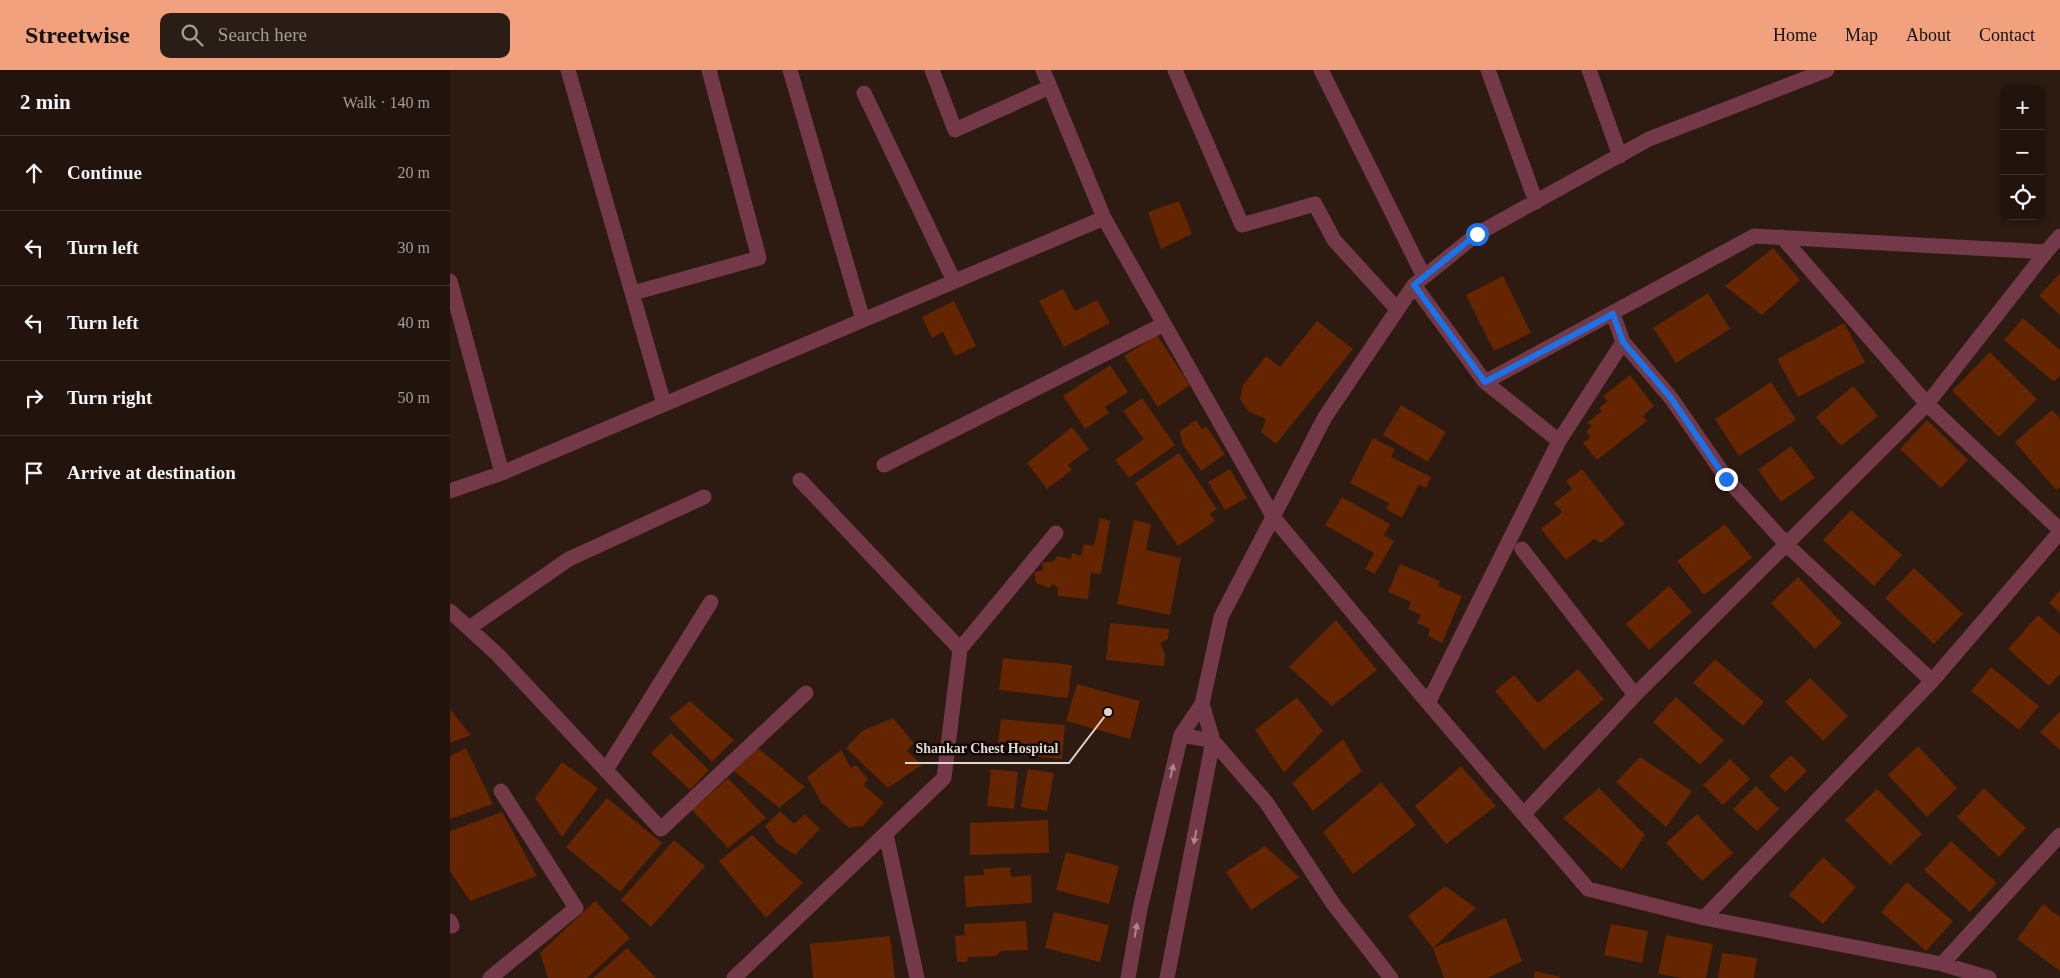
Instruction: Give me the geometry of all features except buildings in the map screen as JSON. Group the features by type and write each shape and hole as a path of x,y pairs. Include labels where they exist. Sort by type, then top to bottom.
{"street":[{"path":"568,70 664,404"},
{"path":"633,293 759,258 709,70"},
{"path":"790,70 863,320"},
{"path":"932,70 955,130 1050,87"},
{"path":"1043,70 1104,218 1274,518 1428,703 1588,889 1704,918 1942,964 1989,978"},
{"path":"1175,70 1242,226 1315,204 1334,240 1396,310"},
{"path":"1321,70 1419,281 1485,382 1559,441"},
{"path":"1488,70 1536,202"},
{"path":"1588,70 1620,156"},
{"path":"1128,978 1140,909 1181,735 1202,704 1221,617 1326,417 1396,310 1419,281 1477,234 1650,139 1827,70"},
{"path":"864,93 954,281"},
{"path":"450,491 502,473 1104,218"},
{"path":"1485,382 1754,236 2046,252"},
{"path":"1524,814 1634,695 1927,404 2060,236"},
{"path":"1704,918 1932,680 2060,531 1927,404 1782,237"},
{"path":"450,281 502,473"},
{"path":"1613,314 1623,342 1671,398 1726,479 1787,545 1932,680"},
{"path":"884,465 1164,324"},
{"path":"1428,703 1559,441 1623,342"},
{"path":"800,480 960,649"},
{"path":"469,628 569,559 704,497"},
{"path":"734,978 944,778 960,649 1056,532"},
{"path":"1522,549 1634,695"},
{"path":"606,770 711,602"},
{"path":"450,611 498,655 661,828 806,693"},
{"path":"1202,704 1213,741 1266,802 1334,905 1391,978"},
{"path":"1181,735 1213,741"},
{"path":"1167,978 1213,741"},
{"path":"490,978 576,908 501,791"},
{"path":"886,834 917,978"},
{"path":"1942,964 2060,835"}],"place":[{"name":"Shankar Chest Hospital","path":"1108,712"}],"route":[{"path":"1477,234 1414,285 1485,382 1613,314 1623,342 1671,398 1726,479"}]}
